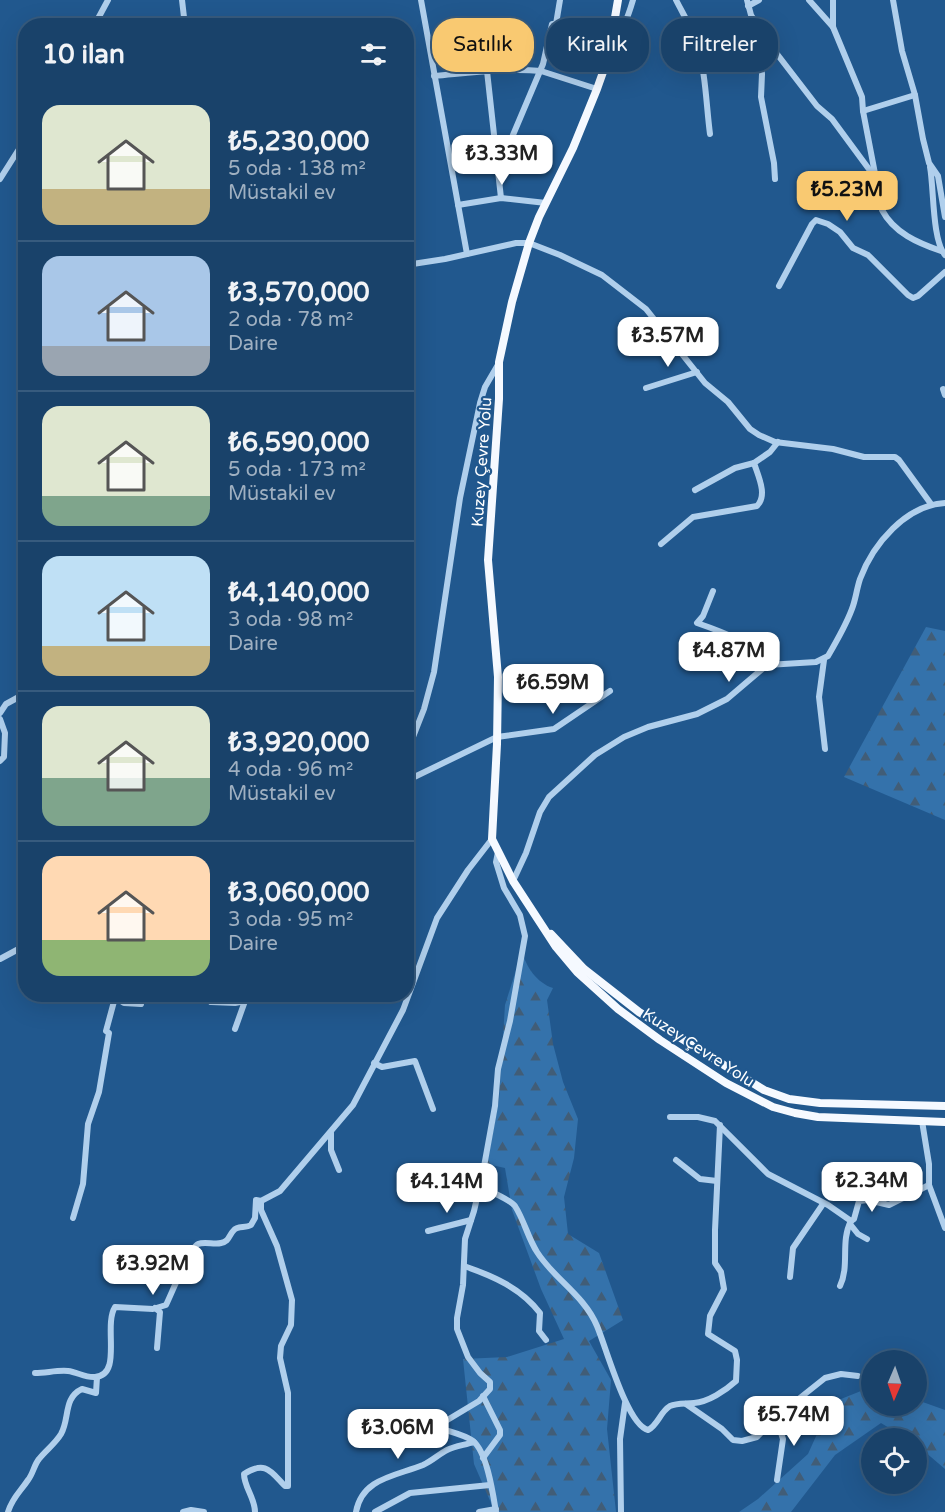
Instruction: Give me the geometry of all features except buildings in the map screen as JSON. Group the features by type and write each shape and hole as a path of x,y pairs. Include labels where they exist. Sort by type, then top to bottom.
{"main road":[{"name":"Kuzey Çevre Yolu","path":"615,18 618,0"},
{"name":"Kuzey Çevre Yolu","path":"602,72 573,148 529,243 512,302 499,362 499,399 488,560 496,640 497,737 492,839 513,881 556,947 577,972 618,1009 660,1040 726,1083 753,1098 784,1110 818,1117 945,1122"},
{"name":"Kuzey Çevre Yolu","path":"546,931 559,941 584,969 639,1012 764,1090 789,1099 820,1103 945,1106"}],"street":[{"path":"98,18 108,0"},
{"path":"182,0 184,18"},
{"path":"421,0 467,254"},
{"path":"557,18 560,0"},
{"path":"628,18 633,0"},
{"path":"676,0 697,43 702,63 710,134"},
{"path":"759,0 748,3 760,60 761,97 775,179"},
{"path":"809,0 833,27 862,97 875,177 882,210 887,220 912,239 943,253"},
{"path":"833,0 833,27"},
{"path":"892,0 929,163 943,253"},
{"path":"751,15 767,41 817,106 832,119 875,177"},
{"path":"498,168 546,57"},
{"path":"534,71 541,71 597,89"},
{"path":"434,76 476,72"},
{"path":"487,72 501,198"},
{"path":"863,111 915,95"},
{"path":"0,179 18,151"},
{"path":"929,163 938,176 945,217"},
{"path":"458,205 501,198 546,203"},
{"path":"779,286 816,220 840,232 853,248 868,255 913,298 945,272"},
{"path":"414,264 516,243 529,243 602,275 646,309 705,383 737,411 750,429 768,440 778,442 833,449 864,457 895,457 931,504"},
{"path":"414,734 434,672 460,498 480,403 485,387 499,362"},
{"path":"646,388 697,372"},
{"path":"695,490 735,468 754,463 770,452 778,442"},
{"path":"661,544 693,517 757,506 761,503 761,485 754,463"},
{"path":"825,749 819,697 824,660 845,624 853,606 859,581 870,558 896,525 914,511 931,504 945,503"},
{"path":"713,591 703,616 697,623 730,634 771,663"},
{"path":"513,881 526,853 540,812 549,797 595,755 624,737 648,727 697,714 727,699 771,663 796,664 824,660"},
{"path":"414,777 497,737 554,729 610,691"},
{"path":"0,713 6,704 18,697"},
{"path":"0,719 5,733 4,757 0,761"},
{"path":"414,980 437,918 468,870 492,839"},
{"path":"479,1512 496,1511 479,1448 474,1442 442,1429 440,1425 490,1389 490,1382 468,1357 458,1329 465,1239 480,1186 495,1106 498,1069 510,1022 525,936 520,915 504,888 496,862 498,852"},
{"path":"0,959 18,949"},
{"path":"73,1218 83,1184 88,1124 99,1092 108,1049 109,1033 106,1031 114,1002"},
{"path":"123,1002 141,1004"},
{"path":"211,1002 235,1004 242,1002"},
{"path":"235,1029 245,1002"},
{"path":"35,1373 67,1371 90,1377 105,1374 109,1366 110,1322 114,1309 155,1308 166,1305 176,1285 178,1274 186,1265 193,1248 198,1244 215,1245 226,1242 234,1230 247,1227 254,1222 256,1200 261,1201 280,1191 353,1105 406,1002"},
{"path":"374,1063 382,1067 415,1061 433,1109"},
{"path":"670,1117 698,1117 715,1121 768,1174 828,1205 851,1223 858,1234 867,1239"},
{"path":"922,1121 929,1164 929,1185 945,1228"},
{"path":"480,1186 514,1204 538,1253 579,1297 596,1324 625,1403 645,1430 651,1430 673,1404 697,1403 724,1391 736,1381 735,1351 708,1334 710,1316 724,1289 721,1272 715,1263 720,1125"},
{"path":"331,1132 331,1150 339,1170"},
{"path":"676,1160 700,1179 717,1181"},
{"path":"840,1286 844,1278 844,1240 859,1202 868,1200 889,1205 929,1185"},
{"path":"255,1512 253,1500 243,1478 244,1474 254,1470 268,1469 275,1473 285,1486 288,1486 288,1393 280,1358 281,1346 291,1325 292,1300 277,1246 261,1210 261,1201"},
{"path":"790,1277 793,1248 823,1204"},
{"path":"428,1231 471,1220"},
{"path":"464,1266 500,1281 526,1296 540,1313 539,1330 546,1340"},
{"path":"155,1308 160,1312 157,1348"},
{"path":"685,1404 714,1423 733,1440 742,1441 757,1437 776,1417 825,1378 841,1374 858,1376"},
{"path":"8,1512 14,1497 29,1479 38,1460 51,1448 61,1433 72,1396 82,1389 96,1393 98,1377"},
{"path":"483,1396 500,1430 500,1435 483,1458"},
{"path":"621,1512 620,1439 625,1403"},
{"path":"776,1417 783,1439 777,1480"},
{"path":"356,1512 357,1501 364,1491 386,1476 425,1464 447,1450 474,1442"},
{"path":"375,1512 410,1493 490,1485"},
{"path":"183,1512 204,1512"}],"green space":[{"path":"926,627 945,631 945,820 844,777"},
{"path":"522,951 533,974 547,986 553,988 547,1000 553,1044 563,1082 578,1119 574,1158 564,1197 568,1234 599,1253 623,1320 589,1341 611,1380 607,1429 616,1512 495,1512 474,1464 463,1359 507,1357 564,1339 541,1289 512,1210 505,1168 487,1164 499,1100 505,1005"},
{"path":"861,1391 861,1416 927,1416 927,1404 945,1410 945,1469 927,1454 927,1428 889,1428 881,1423 874,1428 861,1428 861,1437 835,1455 791,1512 739,1512 758,1499 808,1454 831,1403"}]}
